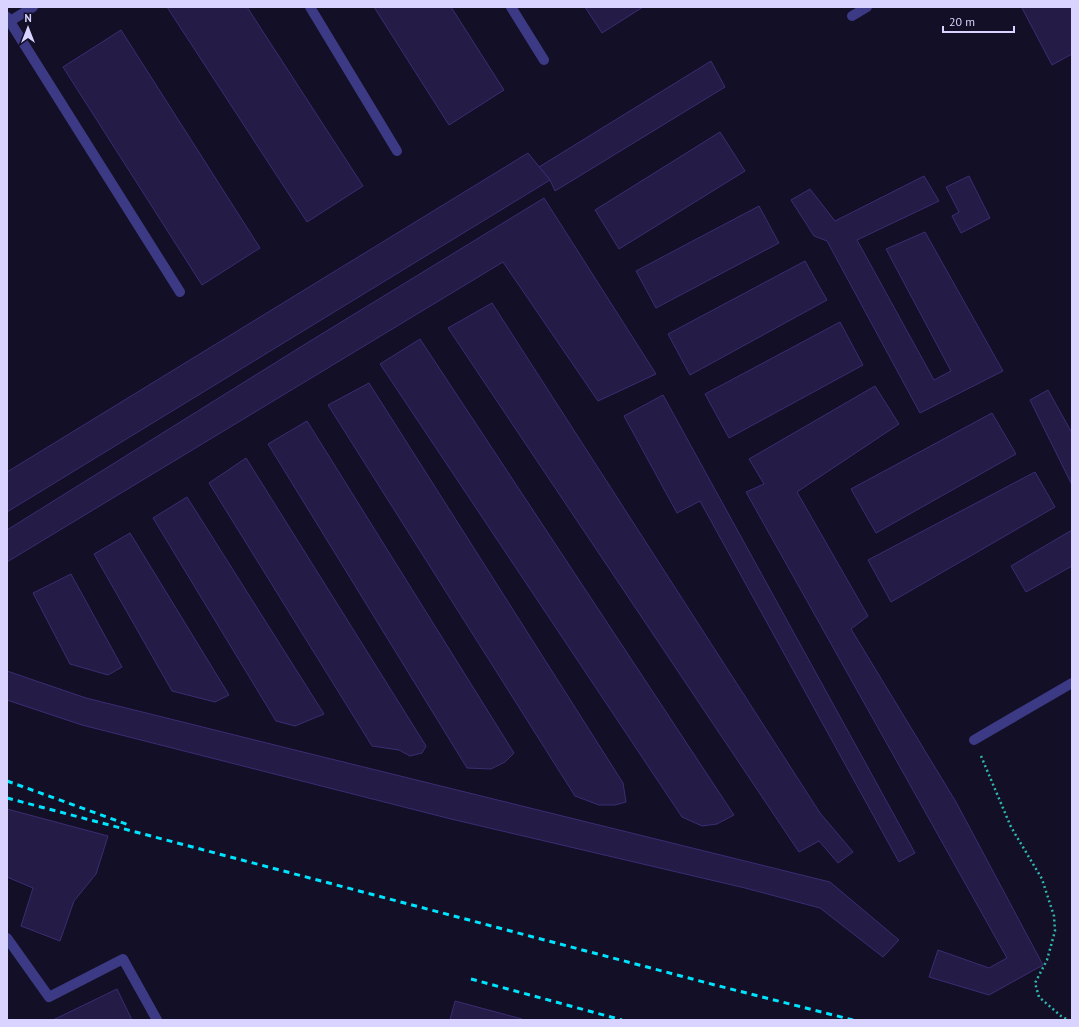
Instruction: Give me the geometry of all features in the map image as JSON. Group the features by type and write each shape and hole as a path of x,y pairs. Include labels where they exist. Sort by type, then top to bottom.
{"lane":[{"path":"33,7 8,21 180,292"},
{"path":"310,7 397,151"},
{"path":"512,7 544,60"},
{"path":"852,16 867,7"},
{"path":"974,740 1072,684"},
{"path":"7,938 49,997 123,959 157,1020"}],"path":[{"path":"974,740 1011,827 1042,879 1054,916 1055,931 1047,960 1035,983 1039,998 1068,1020"}],"building":[{"path":"167,7 247,7 363,186 307,222"},
{"path":"374,7 451,7 504,90 449,125"},
{"path":"585,7 643,7 602,33"},
{"path":"1072,7 1072,54 1052,65 1022,8"},
{"path":"121,30 260,248 202,285 63,67"},
{"path":"711,61 725,87 555,191 550,180 539,167"},
{"path":"720,132 745,171 619,249 595,210"},
{"path":"528,153 550,180 7,512 7,472"},
{"path":"924,176 939,201 857,240 934,380 951,371 886,249 925,232 1003,371 920,413 827,241 814,236 791,200 810,189 835,221"},
{"path":"969,176 990,218 961,233 952,216 959,212 946,187"},
{"path":"544,198 656,374 598,401 503,262 7,562 7,530 307,343"},
{"path":"759,206 779,243 656,308 636,271"},
{"path":"805,261 827,300 690,375 668,334"},
{"path":"492,303 820,813 853,852 838,863 819,841 799,852 448,328"},
{"path":"840,322 863,365 729,438 705,394"},
{"path":"420,339 734,815 717,824 702,826 682,817 380,364"},
{"path":"369,383 623,783 626,802 615,805 599,805 575,796 328,405"},
{"path":"875,386 899,424 797,492 868,616 851,629 956,802 1043,965 989,995 929,977 938,950 989,968 1007,958 746,492 764,484 749,459"},
{"path":"1048,390 1072,433 1072,485 1030,400"},
{"path":"663,395 915,853 899,862 700,501 677,513 624,416"},
{"path":"992,413 1016,454 876,533 851,489"},
{"path":"307,421 514,753 505,762 491,769 467,768 268,444"},
{"path":"246,458 426,746 422,753 410,756 399,750 372,746 209,483"},
{"path":"1035,472 1055,507 891,602 868,560"},
{"path":"187,497 324,714 295,726 276,721 153,518"},
{"path":"1072,530 1072,566 1026,592 1011,566"},
{"path":"130,533 229,695 215,702 172,691 94,554"},
{"path":"71,574 122,667 108,675 70,664 33,593"},
{"path":"7,671 86,698 830,882 899,940 883,957 820,908 745,888 451,819 82,725 7,700"},
{"path":"7,809 108,836 96,874 74,901 60,941 21,926 33,888 7,877"},
{"path":"117,989 132,1020 53,1020"},
{"path":"455,1001 522,1019 522,1020 450,1020"}],"railway":[{"path":"7,781 129,825"},
{"path":"7,798 853,1020"},
{"path":"471,979 622,1020"}]}
